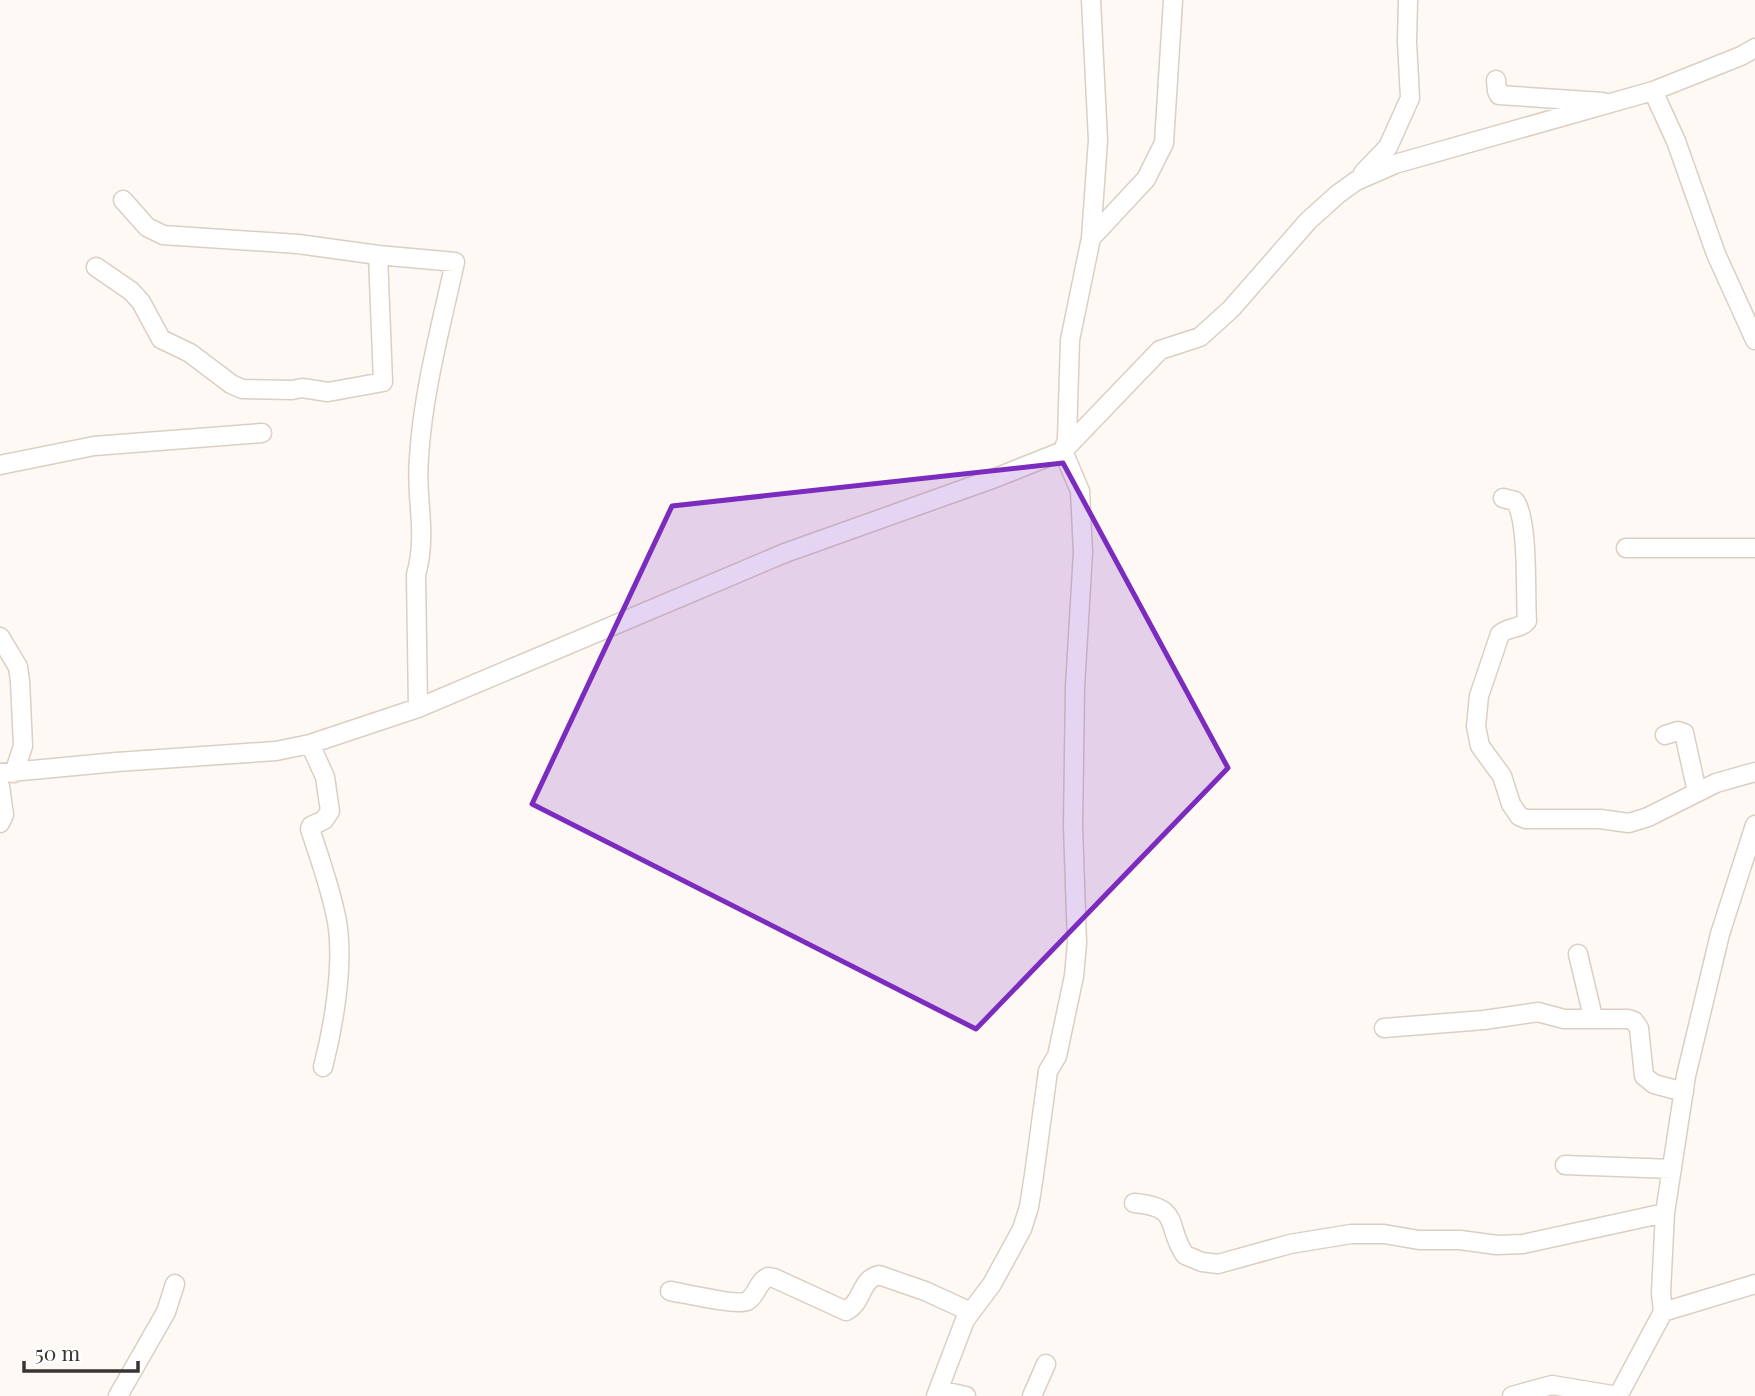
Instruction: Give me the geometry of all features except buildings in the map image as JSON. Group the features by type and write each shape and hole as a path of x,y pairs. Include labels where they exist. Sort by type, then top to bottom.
{"street":[{"path":"966,1396 937,1393 965,1320 992,1284 1022,1228 1029,1207 1048,1072 1060,1044 1074,976 1077,943 1073,826 1075,701 1083,552 1080,491 1063,451 1067,439 1070,340 1091,239 1098,130 1091,0"},
{"path":"1091,239 1146,179 1164,143 1173,0"},
{"path":"7,773 276,751 310,744 418,708 785,553 1063,451 1160,350 1200,337 1231,309 1308,221 1356,181 1388,147 1410,98 1408,0"},
{"path":"1356,181 1395,163 1653,91 1755,48"},
{"path":"1496,80 1499,95 1614,102"},
{"path":"1653,91 1676,141 1716,254 1755,340"},
{"path":"123,200 147,227 163,235 298,244 455,262 426,401 418,459 423,531 415,587 419,663 418,708"},
{"path":"96,267 142,302 161,339 190,353 231,384 250,390 302,388 328,392 383,382 378,255"},
{"path":"0,465 94,446 262,433"},
{"path":"1503,498 1515,501 1519,509 1524,547 1527,621 1524,625 1505,629 1500,634 1479,696 1476,726 1480,746 1502,776 1515,812 1526,819 1629,823 1648,817 1697,792 1742,774 1755,772"},
{"path":"1626,548 1755,548"},
{"path":"0,637 18,667 20,681 23,746 7,773"},
{"path":"1665,735 1678,731 1684,733 1697,792"},
{"path":"310,744 325,776 330,811 324,820 310,829 336,913 338,930 334,1021 323,1067"},
{"path":"0,786 4,815 0,823"},
{"path":"1512,1396 1552,1385 1618,1396 1663,1312 1661,1293 1665,1213 1684,1092 1720,934 1755,825"},
{"path":"1578,954 1593,1017"},
{"path":"1384,1028 1484,1020 1538,1012 1564,1019 1628,1019 1634,1021 1640,1034 1644,1076 1654,1084 1684,1092"},
{"path":"1565,1165 1672,1169"},
{"path":"1134,1203 1155,1207 1171,1219 1185,1255 1202,1262 1219,1264 1290,1244 1351,1234 1384,1234 1419,1240 1460,1240 1497,1245 1522,1244 1665,1213"},
{"path":"670,1291 741,1303 752,1297 759,1284 768,1277 846,1311 856,1305 868,1280 878,1275 925,1291 971,1312"},
{"path":"118,1396 166,1312 175,1284"},
{"path":"1663,1312 1755,1284"},
{"path":"1032,1396 1046,1364"}],"highlighted area":[{"path":"1063,463 1228,768 976,1029 532,804 672,506"}]}
